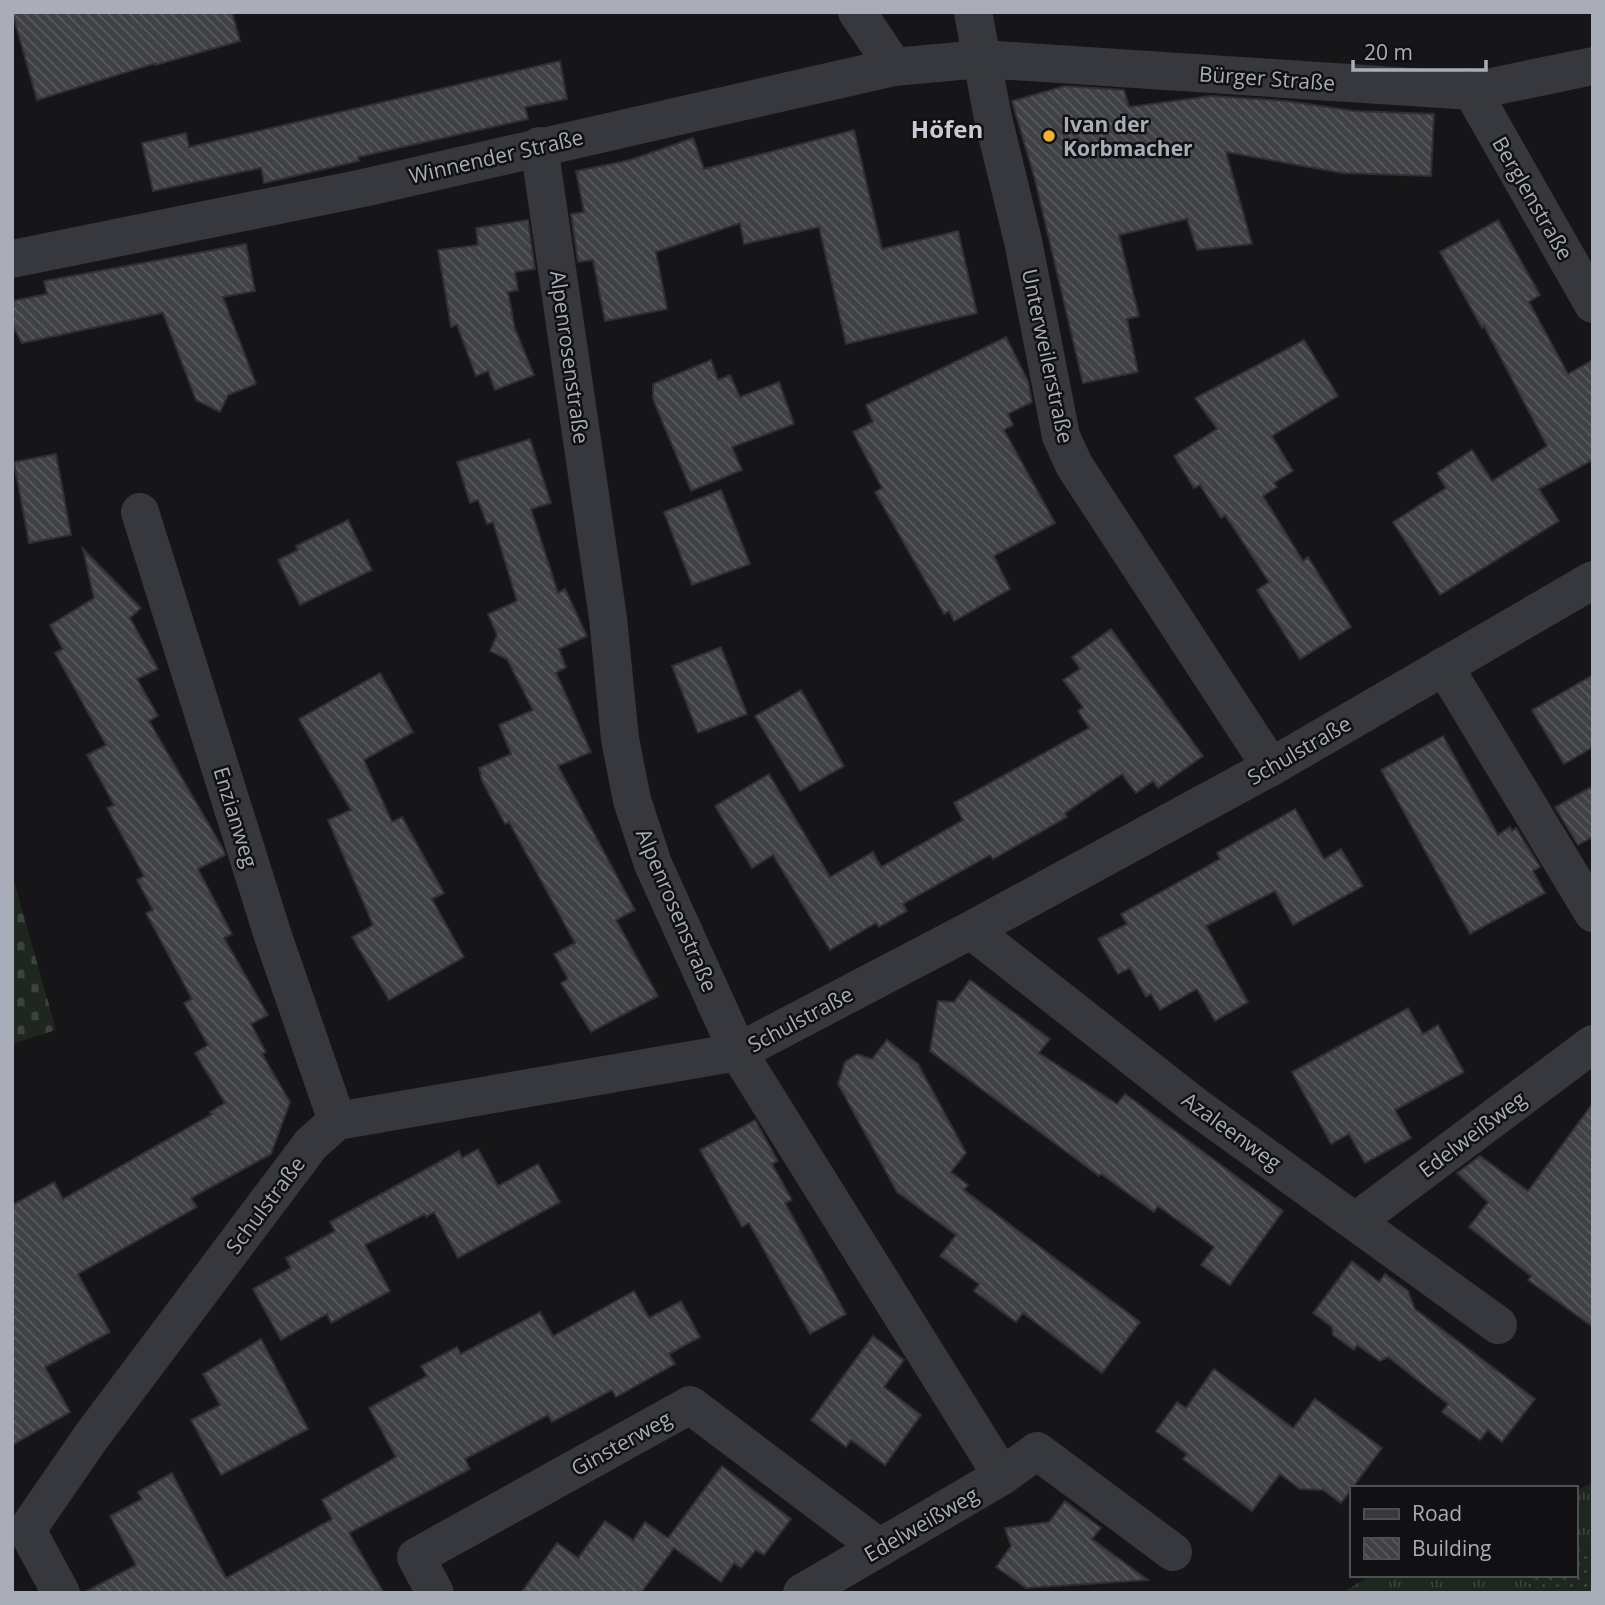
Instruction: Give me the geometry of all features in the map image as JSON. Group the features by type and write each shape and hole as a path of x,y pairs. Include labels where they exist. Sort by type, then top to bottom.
{"street":[{"path":"857,12 894,66"},
{"name":"Unterweilerstraße","path":"974,12 981,59 1024,241 1061,436 1074,465 1271,767"},
{"name":"Winnender Straße","path":"12,259 336,193 894,66 981,59"},
{"name":"Bürger Straße","path":"981,59 1472,92 1593,65"},
{"name":"Berglenstraße","path":"1472,92 1593,304"},
{"name":"Alpenrosenstraße","path":"539,146 608,618 620,739 632,800 653,864 737,1052 1002,1476"},
{"name":"Enzianweg","path":"140,512 273,936 337,1121"},
{"name":"Schulstraße","path":"61,1593 27,1530 91,1437 302,1155 337,1121 737,1052 971,930 1271,767 1593,580"},
{"path":"1444,666 1593,913"},
{"name":"Azaleenweg","path":"971,930 1195,1105 1498,1325"},
{"name":"Edelweißweg","path":"1356,1221 1591,1047"},
{"name":"Ginsterweg","path":"435,1593 416,1557 690,1405 880,1548"},
{"name":"Edelweißweg","path":"802,1593 1002,1476 1037,1451 1173,1552"}],"green space":[{"path":"12,874 56,1030 12,1044"},
{"path":"1593,1482 1593,1563 1577,1534 1577,1491"},
{"path":"1577,1534 1593,1563 1593,1593 1532,1593 1524,1577 1577,1577"},
{"path":"1369,1577 1524,1577 1532,1593 1341,1593"}],"building":[{"path":"12,12 232,12 240,41 156,63 37,100"},
{"path":"560,61 567,99 525,107 528,119 358,157 359,161 264,183 261,168 153,191 142,143 186,133 189,147"},
{"path":"1065,86 1124,90 1129,107 1211,96 1286,101 1354,111 1434,114 1431,176 1342,173 1226,152 1252,244 1197,250 1187,219 1119,235 1139,316 1127,319 1138,372 1083,383 1035,180 1012,101"},
{"path":"854,130 882,249 958,231 977,313 846,344 819,227 744,244 740,223 656,252 667,309 605,321 593,260 578,262 571,214 584,212 576,171 630,160 693,138 704,169"},
{"path":"528,220 535,269 515,272 518,290 508,292 515,329 534,375 495,390 488,371 476,376 457,325 451,327 438,250 478,245 476,228"},
{"path":"1498,220 1540,295 1529,302 1568,374 1593,360 1593,460 1539,489 1559,521 1440,595 1393,522 1446,488 1437,473 1472,450 1492,481 1547,446 1484,326 1482,328 1440,252"},
{"path":"246,244 255,291 223,297 256,384 228,395 220,412 196,400 163,313 22,343 12,324 12,301 47,294 44,281"},
{"path":"1006,337 1028,381 1032,402 1008,414 1013,425 1004,430 1055,523 994,556 1010,589 954,621 949,611 944,614 875,492 882,488 853,432 873,422 866,405"},
{"path":"1304,340 1338,396 1272,436 1293,471 1274,483 1277,487 1263,496 1303,561 1308,557 1351,627 1300,659 1257,590 1269,582 1225,515 1221,518 1200,485 1194,488 1174,456 1217,429 1195,398"},
{"path":"711,360 718,380 730,375 740,397 779,382 794,424 732,447 742,470 691,491 653,399 653,384"},
{"path":"530,439 551,503 531,509 558,593 565,589 587,636 559,649 566,667 556,673 591,752 558,766 635,910 616,920 658,996 591,1032 561,983 568,979 554,954 575,943 509,822 505,824 482,781 479,768 511,754 499,725 533,710 507,659 490,651 497,635 488,614 517,601 493,522 487,524 478,500 470,503 457,462"},
{"path":"56,454 71,535 29,543 14,462"},
{"path":"721,490 750,564 692,585 664,512"},
{"path":"348,520 372,570 300,605 278,560 298,550 296,546"},
{"path":"83,549 141,608 130,618 158,669 137,679 158,716 149,721 223,849 225,855 198,869 232,934 224,938 268,1015 251,1024 266,1052 262,1054 290,1102 271,1154 191,1198 197,1207 78,1274 110,1332 45,1367 70,1412 12,1445 12,1205 54,1182 63,1199 212,1114 210,1112 225,1103 195,1053 208,1045 184,1003 192,999 146,913 153,910 137,880 144,876 107,808 114,805 87,755 106,745 55,653 63,649 50,625 94,598"},
{"path":"1111,629 1203,756 1158,788 1153,781 1136,793 1122,774 1065,813 1067,817 993,859 990,855 903,904 907,911 879,927 876,923 830,950 773,855 752,868 715,806 769,774 830,877 873,852 881,867 963,820 954,803 1089,728 1078,711 1083,707 1063,680 1080,669 1072,657"},
{"path":"721,647 747,714 698,733 672,666"},
{"path":"380,673 413,732 364,760 392,822 402,817 444,893 432,899 464,957 389,1000 352,937 373,925 328,820 351,810 299,719"},
{"path":"1593,675 1593,747 1564,764 1532,710"},
{"path":"801,690 844,766 800,791 755,716"},
{"path":"1443,736 1498,835 1510,827 1512,831 1516,828 1540,867 1533,871 1545,893 1470,934 1381,770"},
{"path":"1593,786 1593,837 1578,845 1555,807"},
{"path":"1295,809 1324,859 1341,849 1363,886 1293,925 1275,891 1206,926 1248,1002 1215,1021 1197,989 1160,1010 1151,994 1146,997 1130,968 1118,974 1098,939 1127,924 1121,914 1220,859 1217,853"},
{"path":"970,980 1050,1039 1039,1053 1117,1104 1125,1094 1283,1211 1230,1285 1201,1265 1214,1247 1158,1206 1154,1212 1101,1174 1099,1176 930,1051 938,1001 954,1002"},
{"path":"1408,1008 1423,1034 1438,1025 1464,1072 1395,1110 1411,1138 1365,1163 1349,1134 1331,1144 1292,1072"},
{"path":"887,1040 918,1064 966,1153 951,1172 968,1185 964,1190 1140,1322 1102,1373 1023,1313 1016,1322 974,1291 979,1284 940,1256 956,1235 897,1192 838,1084 845,1062 857,1054 872,1059"},
{"path":"1593,1103 1593,1327 1528,1280 1531,1276 1469,1227 1488,1202 1457,1173 1480,1156 1528,1191"},
{"path":"755,1120 778,1161 772,1164 792,1200 785,1203 846,1314 810,1334 749,1223 742,1227 700,1150"},
{"path":"478,1149 498,1186 538,1164 560,1202 458,1258 434,1212 426,1217 425,1214 365,1245 390,1291 331,1323 327,1314 281,1340 253,1289 291,1268 286,1258 335,1231 330,1222 459,1151 462,1158"},
{"path":"1352,1261 1379,1282 1385,1274 1408,1291 1415,1309 1535,1399 1502,1442 1488,1430 1480,1440 1442,1412 1448,1404 1388,1357 1380,1361 1357,1345 1354,1350 1333,1335 1332,1327 1313,1313"},
{"path":"634,1291 649,1318 681,1301 700,1337 669,1354 675,1364 616,1397 612,1390 552,1422 548,1415 465,1459 470,1469 349,1533 384,1593 83,1593 136,1565 110,1516 142,1499 138,1492 172,1473 226,1578 332,1519 322,1500 396,1457 369,1408 427,1376 421,1366 457,1347 461,1354 540,1312 553,1336"},
{"path":"873,1336 904,1360 884,1387 921,1415 885,1465 851,1440 846,1447 811,1420"},
{"path":"261,1339 308,1429 221,1475 191,1420 220,1405 203,1374"},
{"path":"1214,1369 1293,1428 1315,1399 1382,1448 1354,1486 1350,1486 1350,1491 1341,1503 1323,1490 1300,1489 1280,1474 1252,1511 1183,1459 1187,1454 1156,1431 1177,1402 1186,1408"},
{"path":"722,1466 791,1519 764,1555 756,1550 741,1568 734,1563 721,1582 674,1548 641,1593 521,1593 557,1543 578,1558 605,1521 633,1540 645,1522 668,1538"},
{"path":"1065,1501 1101,1528 1092,1539 1148,1580 1026,1588 996,1567 1011,1546 1005,1528 1049,1522"}],"place":[{"name":"Ivan der Korbmacher","path":"1049,136"}],"district":[{"name":"Höfen","path":"947,128"}]}
